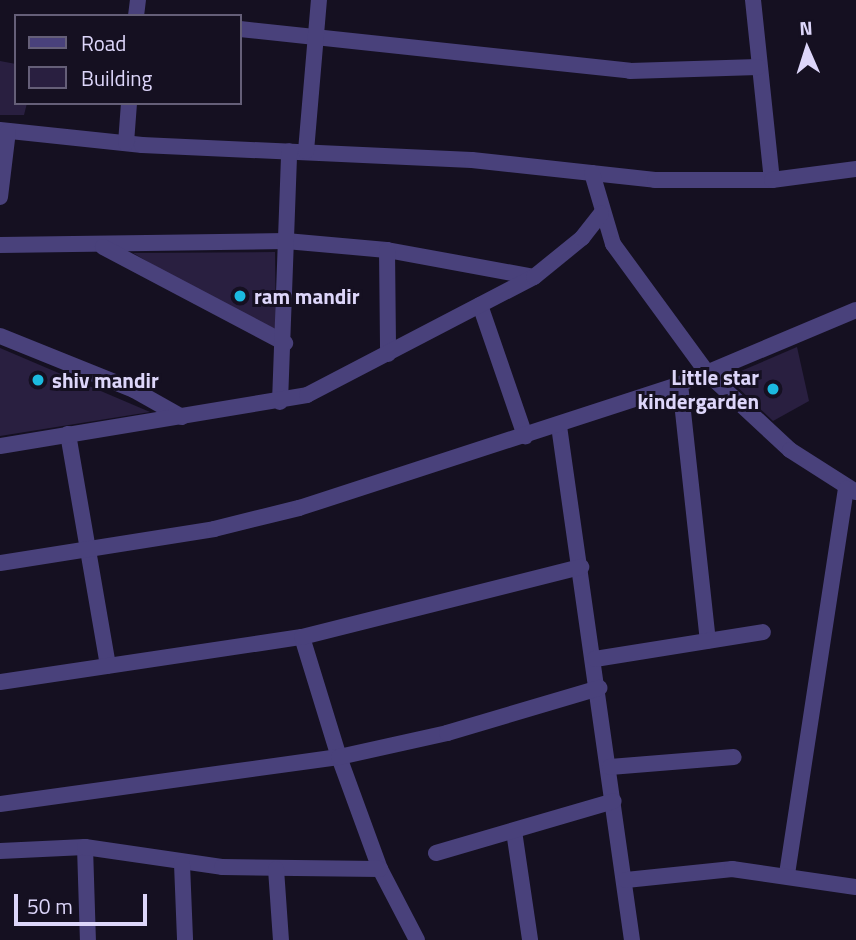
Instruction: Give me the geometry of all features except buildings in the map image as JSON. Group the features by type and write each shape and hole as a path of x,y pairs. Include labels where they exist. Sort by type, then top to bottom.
{"street":[{"path":"306,151 319,0"},
{"path":"753,0 772,180"},
{"path":"242,29 630,71 758,67"},
{"path":"126,143 130,105"},
{"path":"0,197 4,130 126,143 472,160 655,180 772,180 856,169"},
{"path":"281,402 285,343 289,150"},
{"path":"592,173 601,214 631,274 708,374 790,450 851,490 787,874"},
{"path":"0,446 281,402 307,395 534,277 582,238 601,214"},
{"path":"0,245 103,247 286,241 387,250 534,277"},
{"path":"103,247 285,343"},
{"path":"387,250 388,354"},
{"path":"480,304 525,436"},
{"path":"0,564 214,529 299,508 559,426 680,384 856,310"},
{"path":"0,335 123,385 182,416"},
{"path":"680,384 708,640"},
{"path":"559,426 610,767 632,940"},
{"path":"68,434 108,666"},
{"path":"0,682 302,637 581,567"},
{"path":"594,659 763,632"},
{"path":"302,637 339,757 380,869 417,940"},
{"path":"0,804 339,757 447,733 598,688"},
{"path":"610,767 734,757"},
{"path":"436,853 614,801"},
{"path":"514,831 530,940"},
{"path":"0,851 85,847 183,864 276,869 380,869"},
{"path":"85,847 89,940"},
{"path":"183,864 185,940"},
{"path":"276,869 281,940"},
{"path":"626,880 732,870 787,874 856,887"}],"place":[{"name":"ram mandir","path":"240,296"},
{"name":"shiv mandir","path":"38,380"},
{"name":"Little star kindergarden","path":"773,389"}]}
